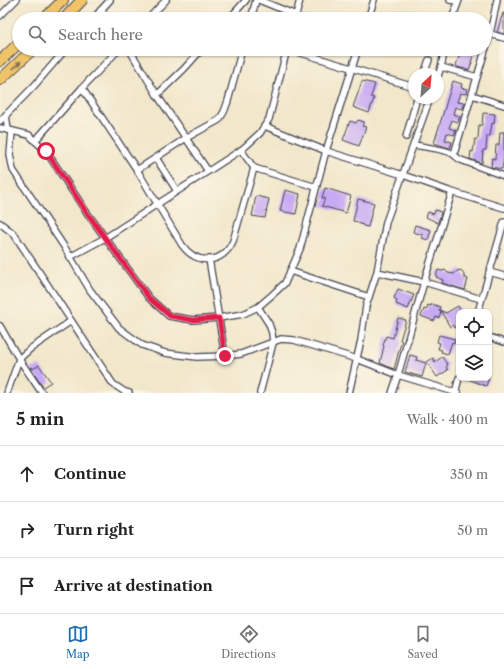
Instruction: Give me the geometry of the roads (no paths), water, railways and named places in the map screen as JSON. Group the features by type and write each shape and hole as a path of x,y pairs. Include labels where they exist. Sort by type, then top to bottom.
{"highway":[{"path":"51,12 63,0"},
{"path":"71,12 82,0"},
{"path":"0,62 12,50"},
{"path":"0,80 26,56"}],"street":[{"path":"0,16 16,0"},
{"path":"101,10 110,0"},
{"path":"155,12 166,0"},
{"path":"235,12 246,0"},
{"path":"254,12 258,0 285,12"},
{"path":"297,12 300,0"},
{"path":"370,12 374,0"},
{"path":"450,0 458,1 454,12"},
{"path":"492,24 497,0"},
{"path":"492,35 504,38"},
{"path":"0,121 34,86 60,56"},
{"path":"35,141 112,56"},
{"path":"133,56 156,95 208,170"},
{"path":"156,95 196,56"},
{"path":"137,170 186,138 219,120 224,112 240,56"},
{"path":"70,257 106,238 208,170 241,150 260,133 269,119 286,56"},
{"path":"310,56 408,84"},
{"path":"0,128 30,136 46,151 85,210 149,298 170,316 192,320 243,314 258,306 285,283 300,249 326,151 356,56"},
{"path":"443,56 441,67 477,77"},
{"path":"454,154 483,56"},
{"path":"426,68 429,60"},
{"path":"82,88 137,170 185,250 194,256 204,259 220,256 224,254 234,241 254,168"},
{"path":"472,95 504,105"},
{"path":"406,137 415,104"},
{"path":"349,393 357,359 366,306 377,272 386,222 428,104"},
{"path":"6,115 10,130 10,155 13,170 90,290 119,328 142,345 166,353 197,357 241,354 282,340 294,340 357,359 398,375 456,393 458,381"},
{"path":"265,126 326,151 504,208"},
{"path":"414,145 444,150 454,154 461,160 504,176"},
{"path":"241,150 254,168 316,187"},
{"path":"156,158 177,191"},
{"path":"392,393 452,192"},
{"path":"479,309 504,222"},
{"path":"0,223 14,234 113,384 118,390 129,393"},
{"path":"209,259 225,356"},
{"path":"290,271 369,297"},
{"path":"377,272 424,282 481,300"},
{"path":"489,272 504,276"},
{"path":"258,306 269,324 273,343 260,393"},
{"path":"7,393 19,359 30,349 71,321"},
{"path":"0,326 19,359 42,393"},
{"path":"492,338 504,342"}]}
